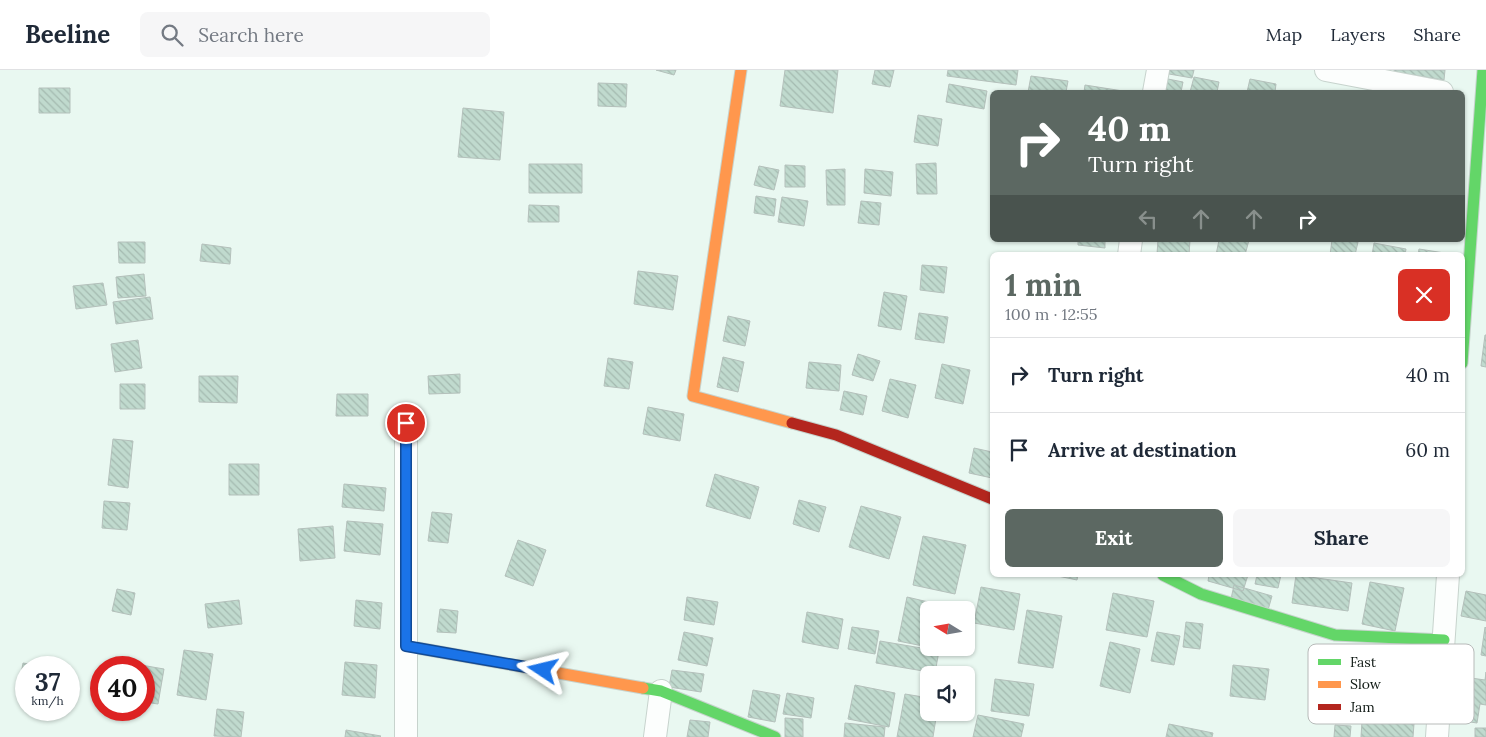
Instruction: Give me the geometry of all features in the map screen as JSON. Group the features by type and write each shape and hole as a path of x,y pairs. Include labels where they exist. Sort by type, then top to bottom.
{"street":[{"path":"741,70 693,396 836,435 990,498"},
{"path":"1154,90 1158,70"},
{"path":"1326,70 1431,90"},
{"path":"1465,306 1476,99 1483,70"},
{"path":"406,423 406,737"},
{"path":"1167,577 1201,594 1335,635 1444,640"},
{"path":"1444,644 1448,577"},
{"path":"406,646 661,691 775,737"},
{"path":"655,737 661,691"},
{"path":"1437,737 1438,724"}],"building":[{"path":"656,70 676,70 674,75"},
{"path":"785,70 838,70 833,113 780,106"},
{"path":"875,70 894,70 890,87 872,84"},
{"path":"948,70 1018,70 1016,85 947,76"},
{"path":"1170,70 1194,70 1192,78 1169,74"},
{"path":"1394,70 1445,70 1444,80 1394,72"},
{"path":"1031,76 1068,81 1066,90 1028,90"},
{"path":"1194,77 1219,82 1217,90 1191,90"},
{"path":"1168,79 1183,82 1181,90 1165,90"},
{"path":"1250,79 1276,84 1275,90 1247,90"},
{"path":"598,83 627,84 626,107 598,106"},
{"path":"949,84 987,91 984,109 946,102"},
{"path":"1085,85 1117,90 1084,90"},
{"path":"39,88 70,88 70,113 39,113"},
{"path":"463,108 504,112 500,160 458,157"},
{"path":"918,115 942,119 938,146 914,142"},
{"path":"936,163 937,194 917,194 916,164"},
{"path":"529,164 582,164 582,193 529,193"},
{"path":"785,165 805,166 805,187 785,187"},
{"path":"759,166 779,170 774,190 754,185"},
{"path":"845,169 845,205 827,205 826,170"},
{"path":"865,169 893,172 891,196 864,193"},
{"path":"756,196 776,199 774,216 754,213"},
{"path":"782,197 808,201 804,226 778,222"},
{"path":"861,201 881,203 879,225 858,223"},
{"path":"529,205 559,206 559,222 528,222"},
{"path":"118,242 145,242 145,263 119,263"},
{"path":"1078,242 1105,242 1105,248 1078,245"},
{"path":"1158,242 1190,242 1189,252 1157,252"},
{"path":"1219,242 1248,242 1246,252 1217,252"},
{"path":"1332,242 1358,242 1356,252 1330,252"},
{"path":"1374,243 1406,249 1406,252 1372,252"},
{"path":"202,244 231,248 230,264 200,261"},
{"path":"1419,249 1438,252 1418,252"},
{"path":"922,265 947,267 944,293 920,290"},
{"path":"638,271 678,276 673,310 634,304"},
{"path":"144,274 146,296 118,298 116,277"},
{"path":"103,283 107,305 76,309 73,286"},
{"path":"884,292 907,296 901,330 878,326"},
{"path":"150,297 153,319 116,324 113,302"},
{"path":"919,313 948,317 944,343 915,339"},
{"path":"728,316 750,321 745,346 723,341"},
{"path":"1486,335 1486,367 1481,366"},
{"path":"138,340 142,368 115,372 111,344"},
{"path":"858,354 880,361 873,381 852,375"},
{"path":"723,357 744,362 738,392 717,387"},
{"path":"608,358 633,362 629,389 604,386"},
{"path":"809,362 841,365 839,391 806,388"},
{"path":"942,364 970,370 963,404 935,398"},
{"path":"460,374 460,393 429,394 428,376"},
{"path":"199,376 238,376 237,403 199,402"},
{"path":"890,379 916,385 908,418 882,411"},
{"path":"120,384 145,384 145,409 120,409"},
{"path":"844,391 867,396 863,415 840,410"},
{"path":"337,394 368,394 368,416 336,416"},
{"path":"648,407 684,414 680,441 643,434"},
{"path":"113,439 133,441 128,488 108,485"},
{"path":"974,448 990,452 990,478 969,473"},
{"path":"229,464 259,464 259,495 229,495"},
{"path":"715,474 759,487 750,519 706,506"},
{"path":"344,484 386,488 384,511 342,507"},
{"path":"799,500 826,507 819,532 793,524"},
{"path":"104,501 130,503 127,530 102,528"},
{"path":"861,506 901,517 889,559 849,547"},
{"path":"432,512 452,514 448,543 428,541"},
{"path":"347,521 383,524 380,555 344,551"},
{"path":"333,526 335,558 300,561 298,529"},
{"path":"923,536 966,545 955,594 913,585"},
{"path":"518,540 546,550 533,586 505,576"},
{"path":"1063,577 1078,577 1077,580"},
{"path":"1209,577 1247,577 1243,591 1208,581"},
{"path":"1257,577 1281,577 1278,588 1255,584"},
{"path":"1296,577 1310,577 1352,583 1348,611 1292,603"},
{"path":"1370,582 1404,588 1395,631 1362,624"},
{"path":"1234,585 1272,596 1268,610 1231,599"},
{"path":"981,587 1020,594 1014,630 975,623"},
{"path":"117,589 135,593 131,615 112,611"},
{"path":"1466,591 1486,595 1486,621 1461,616"},
{"path":"1113,593 1154,601 1147,637 1106,630"},
{"path":"687,597 718,602 714,625 684,620"},
{"path":"907,597 924,601 920,601 920,645 898,641"},
{"path":"239,600 242,624 208,628 205,604"},
{"path":"356,600 382,603 380,629 354,626"},
{"path":"440,609 458,611 456,633 437,632"},
{"path":"1027,610 1062,616 1053,668 1018,663"},
{"path":"807,612 843,619 838,649 802,642"},
{"path":"1186,622 1203,624 1200,649 1183,647"},
{"path":"852,627 879,631 875,654 848,649"},
{"path":"1486,628 1486,656 1481,655"},
{"path":"684,632 713,638 707,666 678,660"},
{"path":"1157,632 1180,636 1174,665 1151,661"},
{"path":"880,641 920,648 920,656 938,656 936,666 920,666 920,670 876,663"},
{"path":"1110,642 1140,649 1130,693 1100,686"},
{"path":"184,650 213,654 206,700 177,695"},
{"path":"345,662 377,665 375,698 342,695"},
{"path":"1233,665 1269,669 1265,700 1230,696"},
{"path":"155,667 164,669 158,704 155,704"},
{"path":"672,670 704,674 701,692 669,687"},
{"path":"1486,672 1486,705 1480,704 1477,723 1474,723 1474,678 1485,680"},
{"path":"995,679 1034,684 1029,716 991,711"},
{"path":"855,685 895,693 889,727 848,719"},
{"path":"753,690 780,695 775,722 748,717"},
{"path":"787,693 814,698 811,718 783,714"},
{"path":"905,694 920,696 920,721 936,721 933,737 897,737"},
{"path":"217,709 244,712 241,737 214,736"},
{"path":"978,715 1024,724 1021,737 973,737"},
{"path":"785,718 803,719 803,737 785,737"},
{"path":"690,720 710,722 708,737 687,737"},
{"path":"845,723 885,727 884,737 844,737"},
{"path":"1169,724 1213,733 1212,737 1166,737"},
{"path":"1362,724 1414,724 1413,737 1361,737"},
{"path":"1335,725 1351,726 1350,737 1334,737"},
{"path":"1475,728 1486,728 1486,737 1475,737"},
{"path":"346,730 381,736 345,737"}],"traffic: fast":[{"path":"1465,321 1483,70"},
{"path":"1167,577 1201,594 1335,635 1444,640"},
{"path":"643,688 661,691 775,737"}],"traffic: slow":[{"path":"741,70 693,396 792,423"},
{"path":"406,646 643,688"}],"traffic: jam":[{"path":"792,423 836,435 990,498"}],"route":[{"path":"406,423 406,646 543,670"}]}
